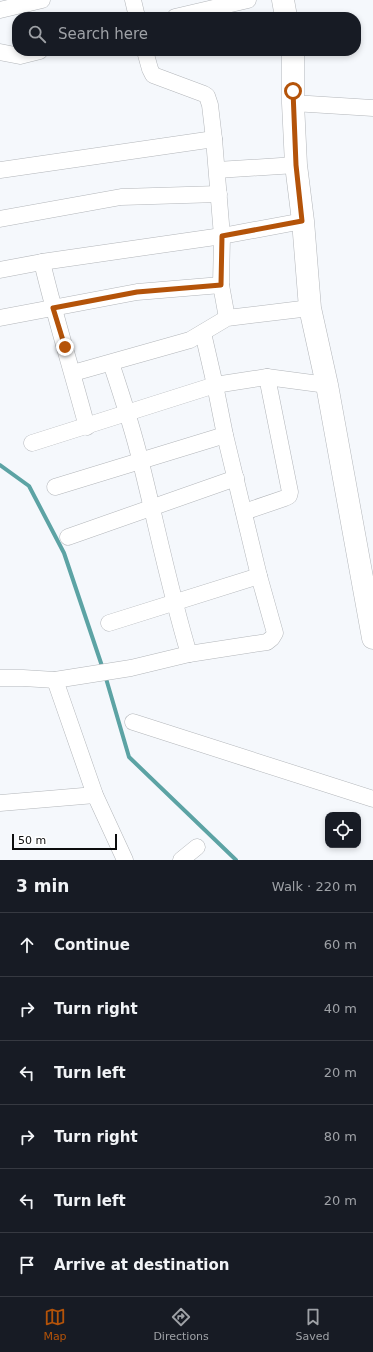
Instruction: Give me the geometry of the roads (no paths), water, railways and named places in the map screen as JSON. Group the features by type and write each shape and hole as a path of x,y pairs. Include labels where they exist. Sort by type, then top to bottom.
{"street":[{"path":"0,10 42,0"},
{"path":"133,0 136,12"},
{"path":"196,12 248,0"},
{"path":"283,0 285,12"},
{"path":"0,52 12,54"},
{"path":"146,56 153,75 204,94 207,96 210,105 222,236 221,285 227,318"},
{"path":"293,56 293,103 296,165 310,308 327,385 373,638"},
{"path":"293,103 373,108"},
{"path":"0,170 214,139"},
{"path":"217,170 296,165"},
{"path":"0,219 121,197 219,194"},
{"path":"0,270 42,262 222,236 302,221"},
{"path":"42,262 53,308 73,373 87,426"},
{"path":"0,318 137,292 221,285"},
{"path":"73,373 190,340 227,318 310,308"},
{"path":"0,678 55,680 131,668 188,654 267,642 272,638 275,632 259,576 202,333"},
{"path":"111,363 128,414 141,462 174,602 188,654"},
{"path":"32,443 128,414 215,385 267,377 327,385"},
{"path":"244,512 285,498 289,496 290,492 267,377"},
{"path":"55,487 141,462 225,435"},
{"path":"68,537 236,478"},
{"path":"109,623 259,576"},
{"path":"55,680 95,795 125,860"},
{"path":"133,722 373,799"},
{"path":"0,803 95,795"},
{"path":"181,860 197,847"}],"waterway":[{"path":"0,465 29,486 64,553 103,669"},
{"path":"105,675 129,757 236,860"}]}
